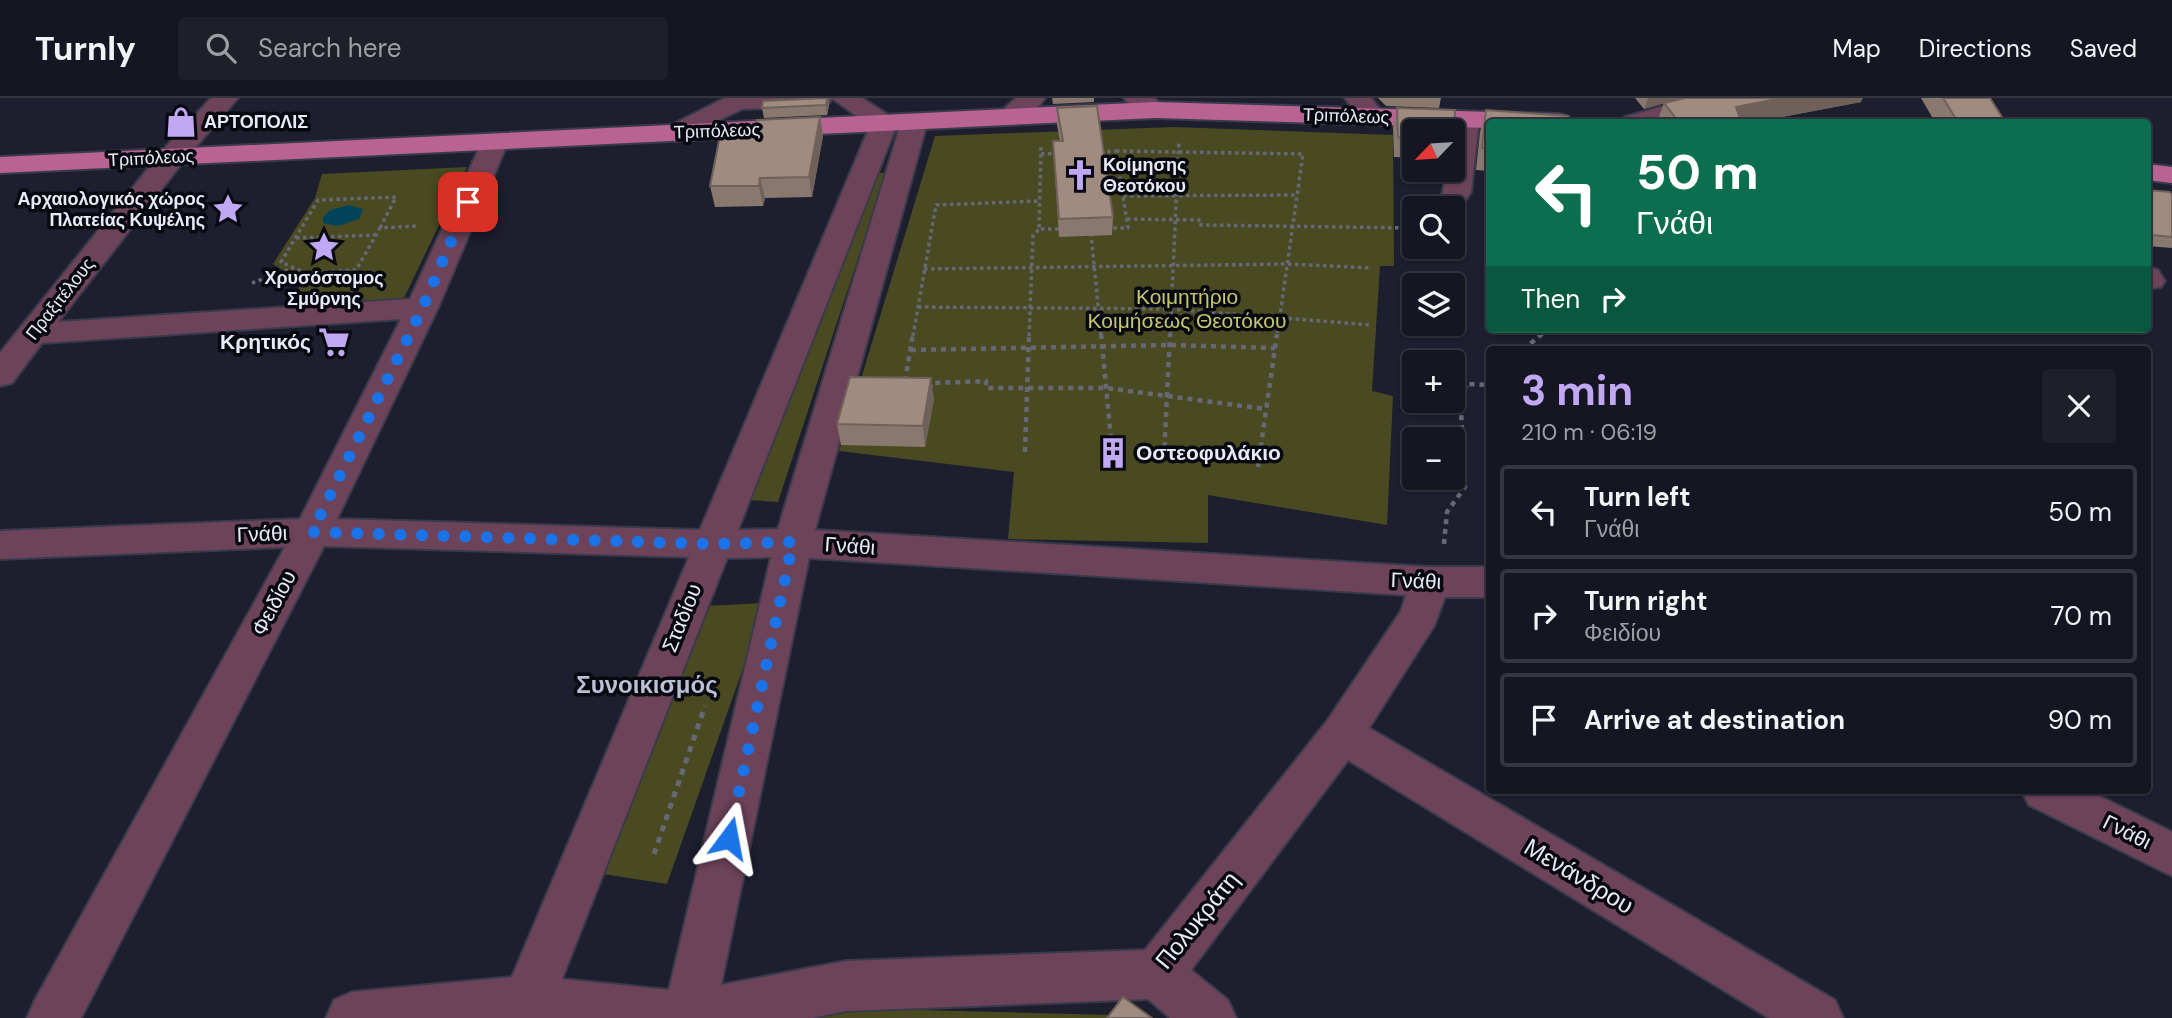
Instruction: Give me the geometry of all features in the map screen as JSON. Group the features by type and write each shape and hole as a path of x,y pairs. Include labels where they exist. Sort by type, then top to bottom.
{"main road":[{"name":"Τριπόλεως","path":"0,165 677,133 905,115 954,120 1146,104 1365,108 1486,120"},
{"path":"2151,172 2172,175"}],"street":[{"name":"Πραξιτέλους","path":"0,375 172,157 225,98"},
{"path":"677,133 737,102 820,98"},
{"path":"352,1018 523,1009 689,1017 793,542 837,389 905,115 845,98"},
{"path":"1008,117 1032,98"},
{"path":"1620,98 1626,119"},
{"path":"1645,119 1721,98"},
{"name":"Σταδίου","path":"523,1009 713,544 905,115"},
{"path":"1454,196 1466,120"},
{"name":"Φειδίου","path":"53,1018 312,532 422,309 495,142"},
{"path":"33,334 422,309"},
{"name":"Γνάθι","path":"0,545 312,532 713,544 793,542 1460,582"},
{"name":"Πολυκράτη","path":"689,1017 846,986 1157,974 1342,734 1420,615 1460,582"},
{"name":"Μενάνδρου","path":"1342,734 1817,1018"},
{"name":"Γνάθι","path":"2051,794 2172,855"},
{"path":"1157,974 1210,1018"}],"path":[{"path":"1164,457 1179,132"},
{"path":"1025,452 1033,236 1039,229 1041,141"},
{"path":"1103,228 1128,228 1116,151"},
{"path":"1091,152 1303,154 1258,467"},
{"path":"1041,154 1066,153"},
{"path":"1123,196 1297,195"},
{"path":"332,313 377,235 396,197 318,200 281,262 305,273 356,270"},
{"path":"837,389 904,389 936,205 1039,201"},
{"path":"1127,219 1201,220 1201,225 1402,228"},
{"path":"380,228 459,223"},
{"path":"1091,228 1111,439"},
{"path":"1039,229 1065,229"},
{"path":"296,238 377,235"},
{"path":"924,270 1287,264 1372,268"},
{"path":"251,283 294,268"},
{"path":"918,307 1170,309 1371,325"},
{"path":"1528,346 1543,333"},
{"path":"911,350 1168,345 1275,348"},
{"path":"917,389 930,389 932,383 986,381 986,388 1107,388 1266,409"},
{"path":"1460,582 1444,547 1444,528 1449,503 1465,487 1461,399 1466,384 1486,385"},
{"path":"646,704 758,710"},
{"path":"654,854 705,706"}],"green space":[{"name":"Κοιμητήριο Κοιμήσεως Θεοτόκου","path":"1173,127 1393,135 1394,266 1380,266 1372,391 1393,396 1387,525 1208,495 1208,543 1008,539 1014,472 839,451 935,136"},
{"path":"467,167 404,298 292,306 301,282 273,264 315,198 322,174"},
{"path":"877,173 886,173 778,502 748,500"},
{"path":"766,603 667,884 597,873 705,606"},
{"path":"838,1008 1112,1015 1110,1018 818,1018 821,1014"}],"water":[{"path":"349,205 363,209 359,219 338,226 323,223 323,217 330,210"}],"building":[{"path":"827,98 826,105 762,108 763,101"},
{"path":"1685,98 1782,98 1736,107 1740,119 1677,119 1664,103"},
{"path":"1943,98 1990,98 2003,119 1956,119"},
{"path":"1097,106 1113,217 1059,219 1053,141 1063,141 1057,108"},
{"path":"1397,108 1455,110 1455,119 1402,119 1402,137 1398,137"},
{"path":"1486,110 1568,116 1568,119 1486,119 1486,149 1482,148"},
{"path":"820,117 809,177 760,178 759,186 710,186 720,136 756,134 757,120"},
{"path":"2151,190 2170,192 2172,237 2152,235"},
{"path":"850,377 931,378 923,426 837,424"},
{"path":"1123,997 1152,1018 1107,1018"}],"place":[{"name":"ΑΡΤΟΠΟΛΙΣ","path":"181,122"},
{"name":"Κοίμησης Θεοτόκου","path":"1080,175"},
{"name":"Αρχαιολογικός χώρος Πλατείας Κυψέλης","path":"228,209"},
{"name":"Χρυσόστομος Σμύρνης","path":"324,247"},
{"name":"Κρητικός","path":"334,342"},
{"name":"Οστεοφυλάκιο","path":"1113,453"}],"district":[{"name":"Συνοικισμός","path":"647,684"}],"route":[{"path":"468,202 422,309 312,532 713,544 793,542 729,838"}]}
